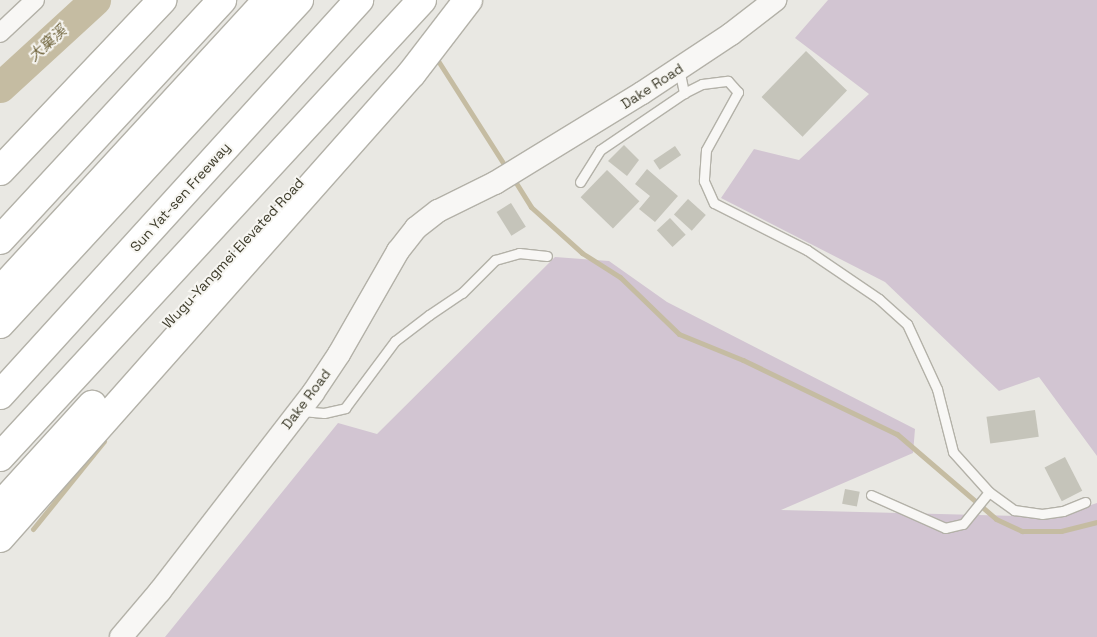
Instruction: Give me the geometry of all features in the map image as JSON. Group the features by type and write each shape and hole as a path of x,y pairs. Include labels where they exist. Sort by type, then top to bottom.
{"highway":[{"path":"0,171 162,0"},
{"path":"0,240 222,0"},
{"path":"0,291 268,0"},
{"path":"0,324 299,0"},
{"name":"Sun Yat-sen Freeway","path":"0,395 359,0"},
{"path":"0,457 422,0"},
{"path":"0,538 412,73 467,0"},
{"name":"Wugu-Yangmei Elevated Road","path":"0,506 467,0"}],"street":[{"path":"0,33 35,0"},
{"name":"Dake Road","path":"121,637 160,591 339,354 398,251 416,228 438,211 500,180 678,69 731,34 775,0"}],"lane":[{"path":"678,69 684,92"},
{"path":"580,182 600,150 684,92 702,84 728,81 738,92 706,150 704,181 714,203 807,250 880,299 907,324 937,389 953,452 987,494 1014,510 1042,514 1063,511 1085,502"},
{"path":"298,410 324,413 345,408 395,342 429,315 462,293 494,260 518,253 547,256"},
{"path":"871,495 945,528 963,524 987,494"}],"shaded area":[{"path":"828,0 1097,0 1097,456 1039,377 999,391 885,282 721,198 754,149 799,160 869,94 795,38"},
{"path":"555,257 609,261 667,302 915,429 913,453 781,510 1054,517 1097,503 1097,637 165,637 338,423 377,434"}],"building":[{"path":"806,51 847,91 803,137 762,97"},
{"path":"624,145 639,160 627,176 608,161"},
{"path":"675,146 681,155 660,170 653,161"},
{"path":"647,169 678,196 655,222 639,209 650,196 635,184"},
{"path":"607,170 639,201 613,229 581,197"},
{"path":"688,199 706,215 692,231 674,215"},
{"path":"511,203 526,227 511,236 497,212"},
{"path":"670,218 686,235 673,247 657,230"},
{"path":"1035,410 1039,437 990,444 986,417"},
{"path":"1065,457 1082,491 1062,501 1045,467"},
{"path":"845,489 860,492 857,507 842,504"}],"waterway":[{"name":"大窠溪","path":"0,87 95,0"},
{"path":"435,56 507,169"},
{"path":"513,178 531,207 582,253 620,277 679,334 743,360 897,434 996,519 1022,531 1061,531 1097,522"},
{"path":"33,529 104,441"}]}
